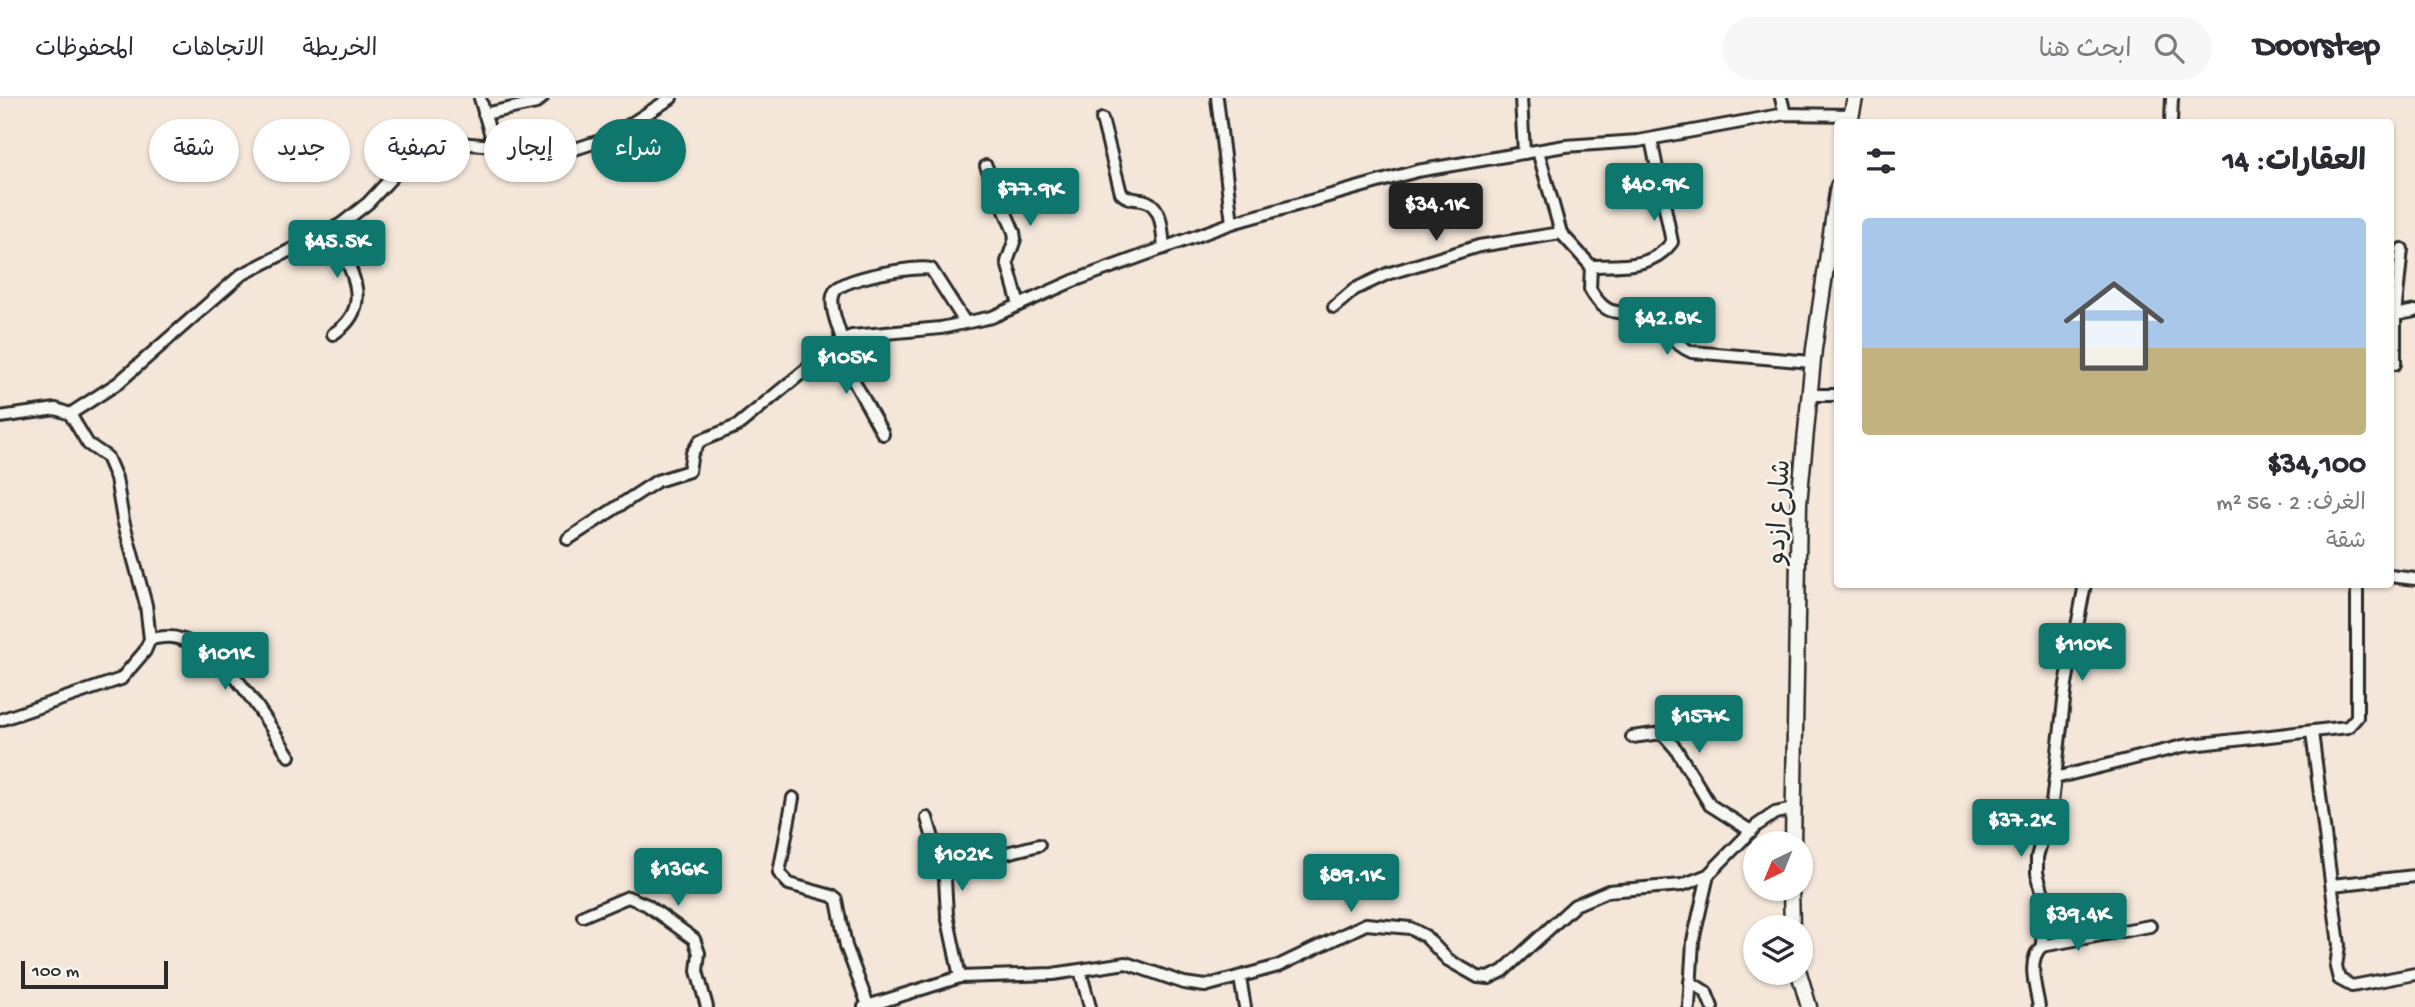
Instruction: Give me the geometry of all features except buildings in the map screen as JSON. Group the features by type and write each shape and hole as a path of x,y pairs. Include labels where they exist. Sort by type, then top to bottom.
{"street":[{"path":"480,98 486,119"},
{"path":"484,114 536,103 542,98"},
{"path":"577,150 609,138 671,98"},
{"path":"1217,98 1231,223"},
{"path":"1521,98 1524,153"},
{"path":"1781,98 1786,114"},
{"path":"568,539 657,481 689,471 692,453 700,441 737,426 838,344 876,332 941,328 992,317 1231,223 1417,171 1538,151 1651,139 1786,114 1851,119 1855,98"},
{"path":"2171,119 2172,98"},
{"path":"1102,119 1121,193 1128,199 1148,201 1157,209 1164,248"},
{"path":"1591,266 1633,265 1653,260 1672,242 1651,139"},
{"path":"70,414 118,383 241,275 332,229 368,203 396,173 430,148 447,142 484,145"},
{"path":"1538,151 1561,233 1591,266 1590,289 1608,311 1650,320 1683,348 1692,352 1812,362"},
{"path":"986,166 1014,232 1007,271 1019,305"},
{"name":"شارع ازدو","path":"1793,831 1799,503 1812,362 1834,213"},
{"path":"332,229 357,287 359,301 348,324 333,334"},
{"path":"1335,307 1355,289 1387,274 1479,246 1561,233"},
{"path":"2395,364 2395,315 2402,249"},
{"path":"883,434 838,344 832,299 835,291 845,283 906,269 931,269 965,322"},
{"path":"2395,315 2415,311"},
{"path":"1809,395 1834,395"},
{"path":"0,417 56,410 70,414 88,444 107,457 116,478 123,520 146,605 150,639 145,651 121,679 0,720"},
{"path":"2394,576 2415,579"},
{"path":"2039,1007 2033,967 2035,955 2042,946 2044,897 2037,873 2037,857 2055,778 2073,635 2084,588"},
{"path":"2055,778 2183,746 2348,727 2357,718 2357,588"},
{"path":"150,639 176,637 198,647 224,666 257,708 289,756"},
{"path":"2312,732 2339,945 2336,967 2339,979 2352,986 2415,974"},
{"path":"1632,737 1662,733 1676,749 1710,805 1751,831 1775,813 1794,808"},
{"path":"793,798 779,873 789,884 832,896 837,900 846,946 866,1006 960,977 1053,974 1126,962 1194,986 1240,978 1278,966 1366,924 1390,924 1410,928 1425,936 1461,968 1478,977 1489,978 1503,971 1576,905 1608,891 1682,885 1708,875 1743,839"},
{"path":"928,818 942,869 947,915 960,977"},
{"path":"942,869 1039,845"},
{"path":"1689,1007 1693,941 1708,875"},
{"path":"2332,885 2415,876"},
{"path":"583,916 628,897 648,905 698,946 697,971 707,1007"},
{"path":"2042,946 2150,926"},
{"path":"1080,970 1090,1007"},
{"path":"1240,978 1245,1007"},
{"path":"1690,982 1706,992 1712,1007"},
{"path":"1803,985 1809,1007"}]}
